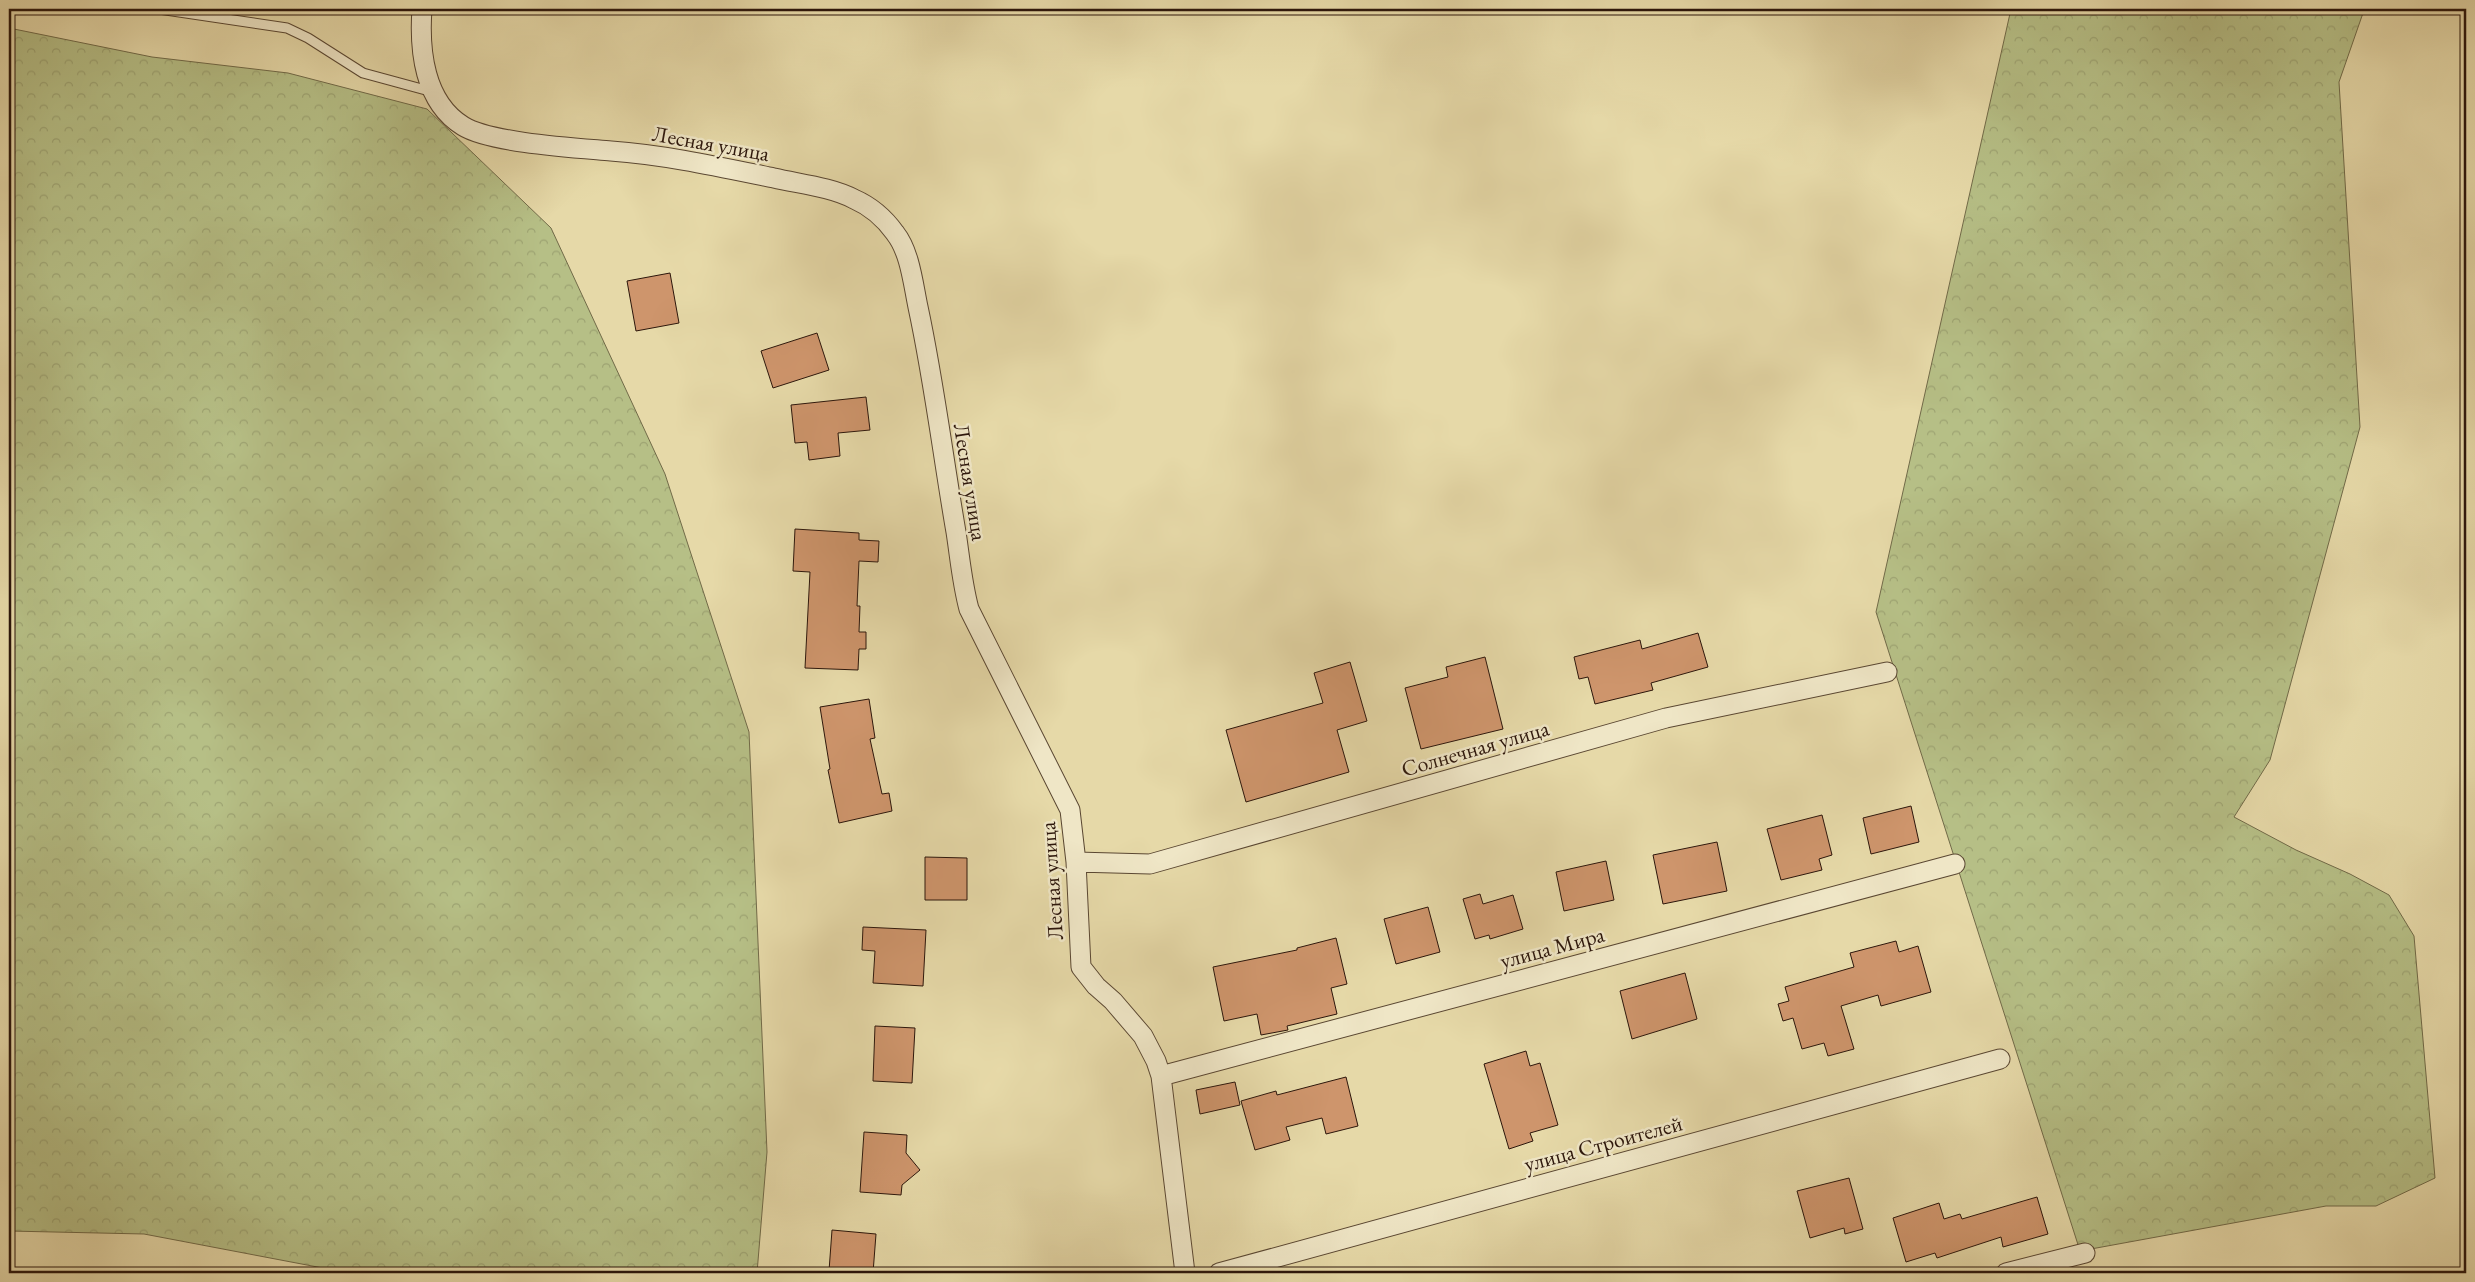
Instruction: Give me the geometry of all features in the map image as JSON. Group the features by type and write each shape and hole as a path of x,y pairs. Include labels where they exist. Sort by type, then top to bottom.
{"street":[{"name":"Лесная улица","path":"422,9 420,37 425,75 441,105 462,126 474,131 564,147 625,152 692,161 825,189 854,198 882,218 897,235 909,263 922,326 962,584 969,609 1070,810 1076,862 1081,966 1096,986 1113,1000 1143,1036 1162,1076 1185,1273"},
{"name":"Солнечная улица","path":"1076,862 1150,864 1666,718 1887,672"},
{"name":"улица Мира","path":"1162,1076 1955,864"},
{"name":"улица Строителей","path":"1218,1273 2000,1059"},
{"path":"2006,1273 2086,1253"}],"lane":[{"path":"159,9 287,28 308,38 363,73 436,93"}],"green space":[{"path":"2011,9 2361,9 2363,13 2339,82 2360,427 2270,760 2234,817 2296,850 2350,874 2389,895 2414,936 2435,1178 2376,1206 2326,1206 2080,1251 1876,612"},
{"path":"9,28 152,57 288,73 427,109 551,228 665,474 749,732 767,1152 757,1273 349,1273 144,1234 9,1231"}],"building":[{"path":"670,273 679,323 636,331 627,281"},
{"path":"817,333 829,370 773,388 761,351"},
{"path":"866,397 870,430 838,433 840,456 809,460 807,442 795,443 791,405"},
{"path":"795,529 859,533 859,540 879,541 878,562 859,561 857,606 860,606 859,632 866,632 866,649 859,649 858,670 805,668 810,572 793,571"},
{"path":"1698,633 1708,667 1651,683 1653,690 1595,704 1588,677 1579,679 1574,657 1640,640 1642,649"},
{"path":"1485,657 1503,729 1421,749 1405,688 1448,677 1446,667"},
{"path":"1350,662 1367,721 1337,730 1349,772 1246,802 1226,730 1323,703 1314,673"},
{"path":"869,699 875,738 870,739 882,794 889,793 892,811 839,823 828,770 830,769 820,707"},
{"path":"1911,806 1919,842 1871,854 1863,818"},
{"path":"1822,815 1832,855 1819,859 1822,870 1781,880 1767,829"},
{"path":"1717,842 1727,891 1663,904 1653,855"},
{"path":"925,857 967,858 967,900 925,900"},
{"path":"1606,861 1614,900 1564,911 1556,872"},
{"path":"1480,894 1483,904 1513,895 1523,929 1490,939 1489,935 1475,939 1463,899"},
{"path":"1428,907 1440,952 1396,964 1384,919"},
{"path":"863,927 926,930 923,986 873,983 875,951 862,950"},
{"path":"1336,938 1347,984 1331,988 1337,1014 1287,1026 1288,1030 1261,1035 1257,1014 1224,1021 1213,967 1297,950 1297,948"},
{"path":"1896,941 1899,952 1918,946 1931,992 1881,1006 1878,995 1841,1006 1854,1049 1828,1056 1824,1043 1802,1049 1793,1018 1783,1021 1778,1004 1789,1001 1785,987 1854,967 1850,953"},
{"path":"1685,973 1697,1019 1632,1039 1620,991"},
{"path":"875,1026 915,1028 912,1083 873,1081"},
{"path":"1526,1051 1530,1066 1540,1063 1558,1125 1530,1133 1533,1141 1509,1149 1484,1064"},
{"path":"1346,1077 1358,1126 1326,1134 1322,1118 1286,1127 1290,1140 1255,1150 1241,1101 1276,1091 1277,1095"},
{"path":"1235,1082 1240,1105 1200,1114 1196,1090"},
{"path":"864,1132 907,1135 906,1153 920,1170 902,1185 901,1195 860,1192"},
{"path":"1849,1178 1863,1229 1845,1234 1844,1228 1810,1238 1797,1191"},
{"path":"2037,1197 2048,1234 2003,1247 2001,1237 1937,1258 1935,1253 1906,1262 1893,1218 1939,1203 1944,1219 1960,1214 1962,1219"},
{"path":"832,1230 876,1234 873,1273 829,1271"}]}
